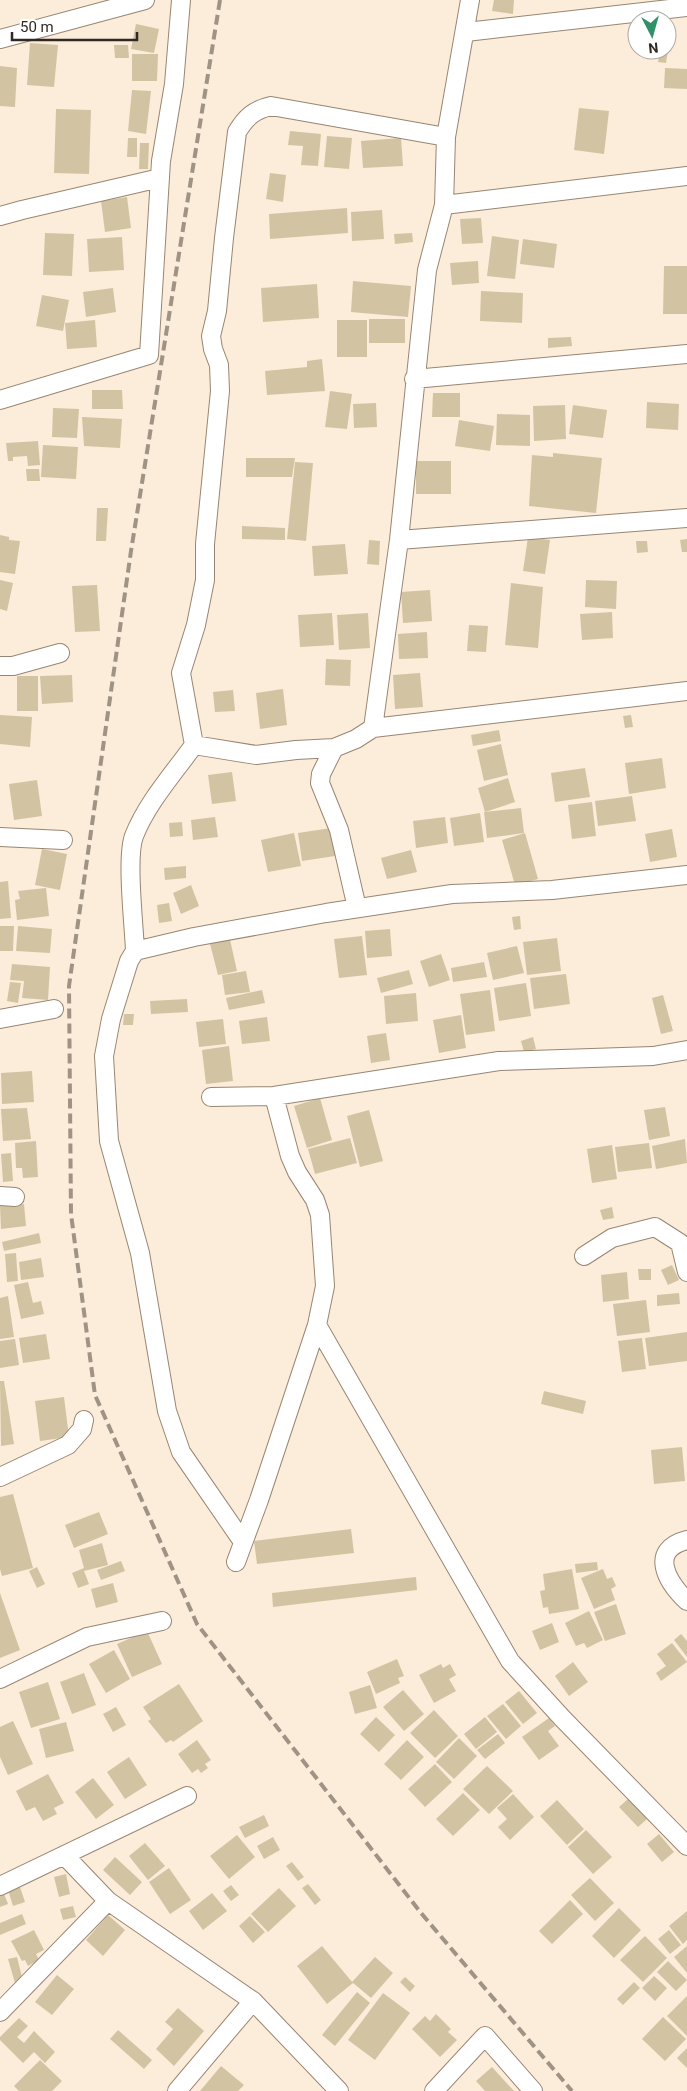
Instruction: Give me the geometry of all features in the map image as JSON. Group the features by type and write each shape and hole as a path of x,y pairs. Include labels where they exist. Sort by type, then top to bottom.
{"street":[{"path":"0,40 146,0"},
{"path":"0,400 39,390 148,354 161,161 174,84 180,0"},
{"path":"373,728 398,540 427,270 444,205 446,137 466,32 470,0"},
{"path":"466,32 687,7"},
{"path":"243,1542 181,1452 170,1419 140,1253 109,1141 104,1056 128,961 135,951 130,857 133,837 145,813 194,745 181,673 196,625 205,580 205,544 220,391 219,365 213,349 211,336 217,311 237,132 247,117 259,109 271,106 446,137"},
{"path":"444,205 687,176"},
{"path":"0,216 160,178"},
{"path":"414,379 687,354"},
{"path":"398,540 687,518"},
{"path":"0,666 13,666 60,654"},
{"path":"194,745 256,755 334,748 356,740 373,728 687,691"},
{"path":"334,748 320,783 339,830 357,908"},
{"path":"0,837 63,840"},
{"path":"135,951 194,937 357,908 452,894 552,890 687,875"},
{"path":"0,1019 54,1009"},
{"path":"210,1097 274,1096 499,1061 653,1056 687,1050"},
{"path":"236,1562 317,1325 325,1286 320,1215 315,1200 297,1172 290,1156 274,1096"},
{"path":"584,1256 612,1238 655,1226 683,1243 687,1272"},
{"path":"317,1325 510,1661 563,1719 687,1846"},
{"path":"0,1476 68,1445 82,1429 84,1420"},
{"path":"687,1540 675,1543 666,1552 664,1564 672,1586 687,1601"},
{"path":"0,1679 87,1637 162,1621"},
{"path":"0,1886 187,1796"},
{"path":"64,1855 108,1901 253,2001 339,2091"},
{"path":"0,2012 108,1901"},
{"path":"177,2091 253,2001"},
{"path":"434,2091 485,2036 533,2091"}],"building":[{"path":"494,0 514,0 513,14 492,11"},
{"path":"136,24 159,29 154,53 131,49"},
{"path":"30,43 58,45 54,87 27,85"},
{"path":"114,45 128,45 129,58 115,58"},
{"path":"132,54 158,54 157,81 132,81"},
{"path":"658,60 666,60 666,63 658,62"},
{"path":"0,66 17,68 15,107 0,106"},
{"path":"665,68 687,69 687,89 664,88"},
{"path":"132,90 151,91 146,134 128,131"},
{"path":"579,108 609,111 604,154 574,150"},
{"path":"56,109 91,110 89,174 54,173"},
{"path":"290,131 321,134 318,166 301,165 303,146 288,145"},
{"path":"327,136 352,138 349,169 324,167"},
{"path":"128,138 137,138 137,157 127,157"},
{"path":"401,138 403,166 363,168 361,141"},
{"path":"140,143 149,143 148,169 139,169"},
{"path":"270,173 286,175 283,202 266,199"},
{"path":"127,197 131,228 105,232 101,201"},
{"path":"347,208 348,233 270,239 269,214"},
{"path":"382,210 384,239 352,241 351,212"},
{"path":"481,218 483,243 462,244 460,219"},
{"path":"45,233 74,234 72,276 43,275"},
{"path":"412,233 413,242 395,244 394,234"},
{"path":"492,236 519,240 515,279 487,276"},
{"path":"122,237 124,270 89,272 87,239"},
{"path":"523,239 557,244 554,268 520,264"},
{"path":"478,261 479,283 452,285 450,263"},
{"path":"664,266 687,266 687,314 663,314"},
{"path":"353,281 411,286 408,317 351,312"},
{"path":"317,284 319,318 263,322 261,288"},
{"path":"113,288 116,312 86,317 83,292"},
{"path":"481,291 523,293 522,323 480,321"},
{"path":"42,295 69,300 63,331 36,326"},
{"path":"369,319 405,319 405,343 369,343"},
{"path":"95,320 97,347 67,349 65,323"},
{"path":"337,320 367,320 367,357 337,357"},
{"path":"571,337 572,346 548,348 548,338"},
{"path":"322,359 325,391 267,395 265,371 307,367 307,361"},
{"path":"92,390 122,390 123,409 92,409"},
{"path":"330,391 352,394 347,429 325,427"},
{"path":"433,393 460,393 460,417 432,417"},
{"path":"647,402 679,404 678,430 646,428"},
{"path":"376,403 377,427 354,428 353,404"},
{"path":"565,405 566,439 534,441 533,406"},
{"path":"573,405 607,410 603,438 569,434"},
{"path":"53,408 79,409 77,438 52,437"},
{"path":"497,414 530,415 530,446 496,445"},
{"path":"82,417 122,419 120,448 84,446"},
{"path":"459,420 494,426 490,451 455,446"},
{"path":"38,441 40,465 28,466 27,456 13,457 13,461 8,461 6,443"},
{"path":"43,445 78,447 76,479 41,477"},
{"path":"553,453 602,458 596,513 529,506 532,455 553,457"},
{"path":"246,458 295,458 292,477 246,477"},
{"path":"416,461 451,461 451,494 416,494"},
{"path":"295,462 313,463 306,541 287,539"},
{"path":"26,469 39,469 40,481 27,481"},
{"path":"97,508 108,508 106,541 96,541"},
{"path":"242,526 285,528 285,540 242,539"},
{"path":"0,535 9,537 9,540 20,541 15,574 0,572"},
{"path":"528,537 550,540 545,574 523,571"},
{"path":"687,539 687,552 682,552 680,540"},
{"path":"369,540 380,541 379,565 367,564"},
{"path":"636,541 647,541 648,552 637,553"},
{"path":"345,544 348,574 314,576 312,546"},
{"path":"0,580 13,583 7,611 0,609"},
{"path":"586,580 617,581 616,609 585,607"},
{"path":"511,583 543,587 538,648 505,645"},
{"path":"97,585 100,631 75,632 72,586"},
{"path":"430,590 432,621 403,623 401,592"},
{"path":"612,612 613,638 582,640 580,614"},
{"path":"332,613 334,645 300,647 298,615"},
{"path":"368,613 370,648 339,650 337,615"},
{"path":"469,625 488,626 486,652 467,651"},
{"path":"427,632 428,658 399,659 398,634"},
{"path":"326,659 351,660 350,686 325,685"},
{"path":"420,673 423,707 395,709 393,675"},
{"path":"72,675 73,702 42,704 40,676"},
{"path":"17,676 38,676 38,711 17,711"},
{"path":"283,689 287,725 260,729 256,693"},
{"path":"233,690 235,711 215,712 213,692"},
{"path":"0,715 32,717 30,747 0,744"},
{"path":"631,715 633,727 625,728 623,716"},
{"path":"499,730 501,741 473,746 471,735"},
{"path":"501,744 508,775 484,781 477,750"},
{"path":"662,758 666,788 629,794 625,763"},
{"path":"585,768 590,797 555,802 551,773"},
{"path":"232,772 236,801 212,804 208,775"},
{"path":"508,778 515,802 485,812 478,788"},
{"path":"37,780 42,816 14,820 9,784"},
{"path":"632,796 636,821 598,826 595,801"},
{"path":"592,802 596,836 572,839 568,805"},
{"path":"521,808 524,833 487,838 484,812"},
{"path":"480,813 484,842 454,846 450,818"},
{"path":"215,817 218,837 193,840 191,820"},
{"path":"445,817 448,843 416,848 413,821"},
{"path":"182,822 183,836 170,837 169,823"},
{"path":"331,828 335,856 302,861 298,833"},
{"path":"672,829 677,857 650,862 645,834"},
{"path":"294,833 301,866 268,872 261,840"},
{"path":"525,833 538,879 515,885 502,840"},
{"path":"42,849 67,854 60,890 35,885"},
{"path":"411,850 417,872 387,879 381,858"},
{"path":"186,866 186,878 165,880 164,868"},
{"path":"8,881 11,918 0,919 0,882"},
{"path":"191,885 199,906 181,914 173,893"},
{"path":"46,888 49,916 17,920 15,900 20,899 18,891"},
{"path":"169,903 172,921 159,923 157,905"},
{"path":"520,916 521,929 514,930 512,917"},
{"path":"0,926 14,926 13,951 0,951"},
{"path":"18,926 52,929 50,953 16,951"},
{"path":"390,929 392,956 367,958 365,931"},
{"path":"229,935 237,971 218,975 209,940"},
{"path":"362,936 367,975 339,978 334,939"},
{"path":"557,938 561,971 527,975 523,942"},
{"path":"517,946 524,973 493,980 487,953"},
{"path":"441,954 450,980 429,987 420,961"},
{"path":"484,962 487,977 453,982 451,968"},
{"path":"12,964 50,967 48,1000 22,998 24,981 10,980"},
{"path":"409,970 413,984 381,993 377,978"},
{"path":"246,971 250,992 225,995 222,975"},
{"path":"566,974 570,1004 534,1009 530,978"},
{"path":"10,982 21,983 18,1003 7,1001"},
{"path":"526,983 531,1016 499,1021 494,988"},
{"path":"262,990 265,1003 229,1010 226,998"},
{"path":"490,990 495,1031 466,1035 460,994"},
{"path":"416,993 418,1021 386,1024 384,996"},
{"path":"663,995 673,1031 661,1034 652,998"},
{"path":"187,999 188,1012 151,1014 150,1001"},
{"path":"124,1014 134,1014 133,1025 123,1025"},
{"path":"461,1015 466,1048 439,1053 433,1020"},
{"path":"267,1017 270,1041 242,1044 239,1021"},
{"path":"223,1019 226,1044 199,1047 196,1022"},
{"path":"386,1033 390,1060 371,1063 367,1036"},
{"path":"533,1037 536,1049 524,1052 521,1041"},
{"path":"229,1046 233,1081 206,1084 202,1050"},
{"path":"32,1071 34,1102 2,1104 1,1073"},
{"path":"320,1098 332,1140 307,1148 294,1106"},
{"path":"665,1107 670,1136 649,1140 644,1110"},
{"path":"27,1108 31,1139 3,1141 1,1109"},
{"path":"369,1110 383,1161 360,1167 347,1116"},
{"path":"350,1138 357,1163 315,1174 308,1149"},
{"path":"685,1139 687,1163 656,1169 652,1146"},
{"path":"36,1141 38,1177 23,1178 22,1168 16,1168 15,1143"},
{"path":"649,1143 652,1168 618,1172 615,1147"},
{"path":"612,1145 617,1179 592,1183 587,1149"},
{"path":"11,1153 13,1181 3,1182 1,1154"},
{"path":"24,1204 26,1226 1,1229 0,1206"},
{"path":"612,1207 614,1218 603,1220 600,1210"},
{"path":"39,1233 41,1243 4,1251 2,1242"},
{"path":"16,1253 18,1281 7,1282 5,1254"},
{"path":"41,1258 44,1277 21,1280 19,1262"},
{"path":"672,1265 679,1280 668,1285 661,1270"},
{"path":"638,1269 651,1269 651,1280 639,1280"},
{"path":"627,1272 629,1299 603,1302 601,1275"},
{"path":"28,1282 33,1303 41,1301 44,1314 21,1319 14,1285"},
{"path":"679,1293 680,1304 657,1306 657,1295"},
{"path":"8,1296 14,1337 0,1339 0,1298"},
{"path":"646,1300 650,1332 617,1336 613,1304"},
{"path":"687,1332 687,1361 649,1366 645,1338"},
{"path":"46,1334 50,1359 23,1363 19,1338"},
{"path":"642,1338 646,1369 622,1372 618,1341"},
{"path":"15,1339 19,1365 0,1368 0,1341"},
{"path":"0,1381 4,1381 14,1444 1,1446"},
{"path":"544,1391 586,1401 583,1414 541,1404"},
{"path":"64,1397 69,1437 40,1441 35,1401"},
{"path":"682,1447 685,1481 654,1484 651,1450"},
{"path":"13,1494 33,1568 2,1576 0,1569 0,1497"},
{"path":"99,1512 108,1534 74,1548 65,1525"},
{"path":"351,1529 354,1553 257,1564 254,1541"},
{"path":"102,1543 108,1565 84,1571 89,1584 78,1588 72,1573 84,1568 79,1550"},
{"path":"121,1561 125,1571 101,1580 97,1570"},
{"path":"597,1562 598,1570 576,1573 575,1564"},
{"path":"37,1567 45,1584 37,1588 29,1571"},
{"path":"572,1569 579,1609 549,1614 548,1607 543,1608 540,1591 545,1590 543,1574"},
{"path":"603,1569 607,1579 612,1577 616,1586 611,1589 615,1600 594,1609 581,1578"},
{"path":"416,1577 417,1590 273,1607 272,1593"},
{"path":"113,1583 118,1602 96,1608 91,1589"},
{"path":"0,1593 20,1650 0,1658"},
{"path":"616,1604 626,1634 605,1641 594,1612"},
{"path":"589,1611 603,1640 587,1648 584,1643 576,1646 565,1623"},
{"path":"552,1623 559,1642 540,1650 532,1631"},
{"path":"147,1631 162,1664 132,1677 117,1644"},
{"path":"681,1634 687,1641 687,1657 674,1640"},
{"path":"672,1643 687,1662 661,1681 656,1673 666,1666 657,1654"},
{"path":"114,1650 130,1679 106,1693 89,1664"},
{"path":"397,1659 404,1676 398,1678 400,1683 376,1694 367,1672"},
{"path":"573,1662 588,1682 569,1696 555,1676"},
{"path":"441,1664 443,1668 450,1664 456,1675 449,1679 456,1691 434,1703 419,1675"},
{"path":"84,1673 96,1705 72,1714 60,1682"},
{"path":"48,1682 60,1719 31,1728 19,1692"},
{"path":"179,1684 203,1721 173,1742 171,1740 166,1743 148,1721 151,1719 143,1707"},
{"path":"370,1685 377,1708 355,1714 349,1692"},
{"path":"403,1690 424,1714 404,1731 383,1707"},
{"path":"519,1691 537,1713 523,1724 505,1702"},
{"path":"503,1704 521,1726 506,1739 487,1716"},
{"path":"116,1707 126,1725 113,1732 103,1714"},
{"path":"434,1710 458,1736 435,1758 410,1733"},
{"path":"376,1717 395,1735 379,1752 360,1734"},
{"path":"485,1717 497,1732 476,1749 464,1734"},
{"path":"549,1718 555,1726 548,1731 559,1746 539,1760 522,1737"},
{"path":"13,1721 33,1764 8,1775 0,1757 0,1727"},
{"path":"66,1722 74,1751 46,1758 39,1729"},
{"path":"498,1734 505,1743 485,1759 477,1750"},
{"path":"459,1738 477,1756 454,1779 436,1762"},
{"path":"197,1740 211,1760 205,1764 208,1768 201,1773 198,1769 192,1773 178,1754"},
{"path":"407,1740 424,1757 401,1780 384,1764"},
{"path":"129,1757 147,1785 125,1799 107,1772"},
{"path":"435,1764 452,1782 425,1807 408,1789"},
{"path":"487,1766 513,1791 489,1814 463,1789"},
{"path":"48,1774 64,1803 54,1808 57,1814 43,1821 35,1807 26,1811 16,1791"},
{"path":"93,1778 114,1805 96,1819 75,1792"},
{"path":"463,1793 480,1810 453,1836 436,1819"},
{"path":"513,1794 534,1817 510,1840 498,1827 507,1819 497,1808"},
{"path":"628,1799 647,1819 638,1827 619,1807"},
{"path":"557,1800 584,1829 567,1845 540,1816"},
{"path":"264,1815 269,1826 245,1838 239,1827"},
{"path":"586,1830 612,1857 593,1874 568,1847"},
{"path":"659,1834 674,1852 662,1862 647,1844"},
{"path":"237,1835 255,1857 229,1879 210,1856"},
{"path":"273,1837 280,1850 264,1859 257,1846"},
{"path":"145,1843 165,1866 148,1880 129,1856"},
{"path":"115,1857 142,1882 130,1895 103,1870"},
{"path":"292,1862 304,1877 298,1881 286,1866"},
{"path":"169,1868 191,1900 170,1914 149,1882"},
{"path":"66,1874 70,1894 59,1897 54,1877"},
{"path":"590,1878 614,1903 595,1921 571,1895"},
{"path":"308,1884 321,1900 315,1905 302,1888"},
{"path":"231,1885 239,1895 231,1901 223,1891"},
{"path":"20,1887 25,1902 13,1906 8,1890"},
{"path":"279,1888 296,1906 268,1932 251,1914"},
{"path":"212,1893 227,1911 203,1930 189,1911"},
{"path":"4,1894 8,1904 0,1907 0,1896"},
{"path":"570,1900 583,1914 552,1944 539,1931"},
{"path":"73,1906 76,1917 63,1920 60,1909"},
{"path":"619,1908 641,1930 614,1958 592,1936"},
{"path":"687,1911 687,1940 683,1944 669,1926"},
{"path":"22,1914 26,1924 0,1935 0,1923"},
{"path":"108,1915 125,1930 103,1956 86,1940"},
{"path":"250,1916 265,1932 253,1943 239,1926"},
{"path":"34,1930 44,1950 36,1954 39,1960 28,1966 25,1960 22,1961 11,1941"},
{"path":"669,1930 681,1945 670,1954 658,1939"},
{"path":"645,1936 667,1958 643,1982 620,1960"},
{"path":"322,1946 353,1983 327,2004 297,1966"},
{"path":"687,1946 687,1973 674,1957"},
{"path":"17,1957 23,1981 15,1983 8,1959"},
{"path":"375,1957 393,1973 371,1998 352,1982"},
{"path":"668,1961 687,1980 676,1991 657,1972"},
{"path":"57,1975 74,1989 52,2015 35,2002"},
{"path":"654,1976 667,1988 655,2001 642,1988"},
{"path":"405,1977 415,1986 410,1992 400,1982"},
{"path":"634,1982 640,1988 623,2005 617,1999"},
{"path":"357,1992 370,2003 335,2046 322,2035"},
{"path":"383,1993 410,2013 375,2060 348,2040"},
{"path":"687,1996 687,2036 667,2016"},
{"path":"178,2008 204,2031 174,2066 156,2049 173,2029 165,2022"},
{"path":"436,2014 451,2029 448,2032 457,2040 440,2057 412,2029 425,2016 430,2021"},
{"path":"663,2017 686,2039 665,2061 642,2039"},
{"path":"19,2018 28,2026 17,2037 24,2043 34,2031 55,2052 45,2063 34,2052 23,2063 0,2040 0,2037"},
{"path":"118,2030 152,2060 144,2069 110,2039"},
{"path":"687,2048 687,2068 677,2058"},
{"path":"40,2060 62,2081 52,2091 19,2091 14,2086"},
{"path":"221,2066 244,2085 238,2091 200,2091"},
{"path":"492,2067 514,2091 485,2091 476,2081"}],"railway":[{"path":"220,0 131,551 69,986 71,1214 95,1395 197,1624 421,1913 572,2091"}]}
